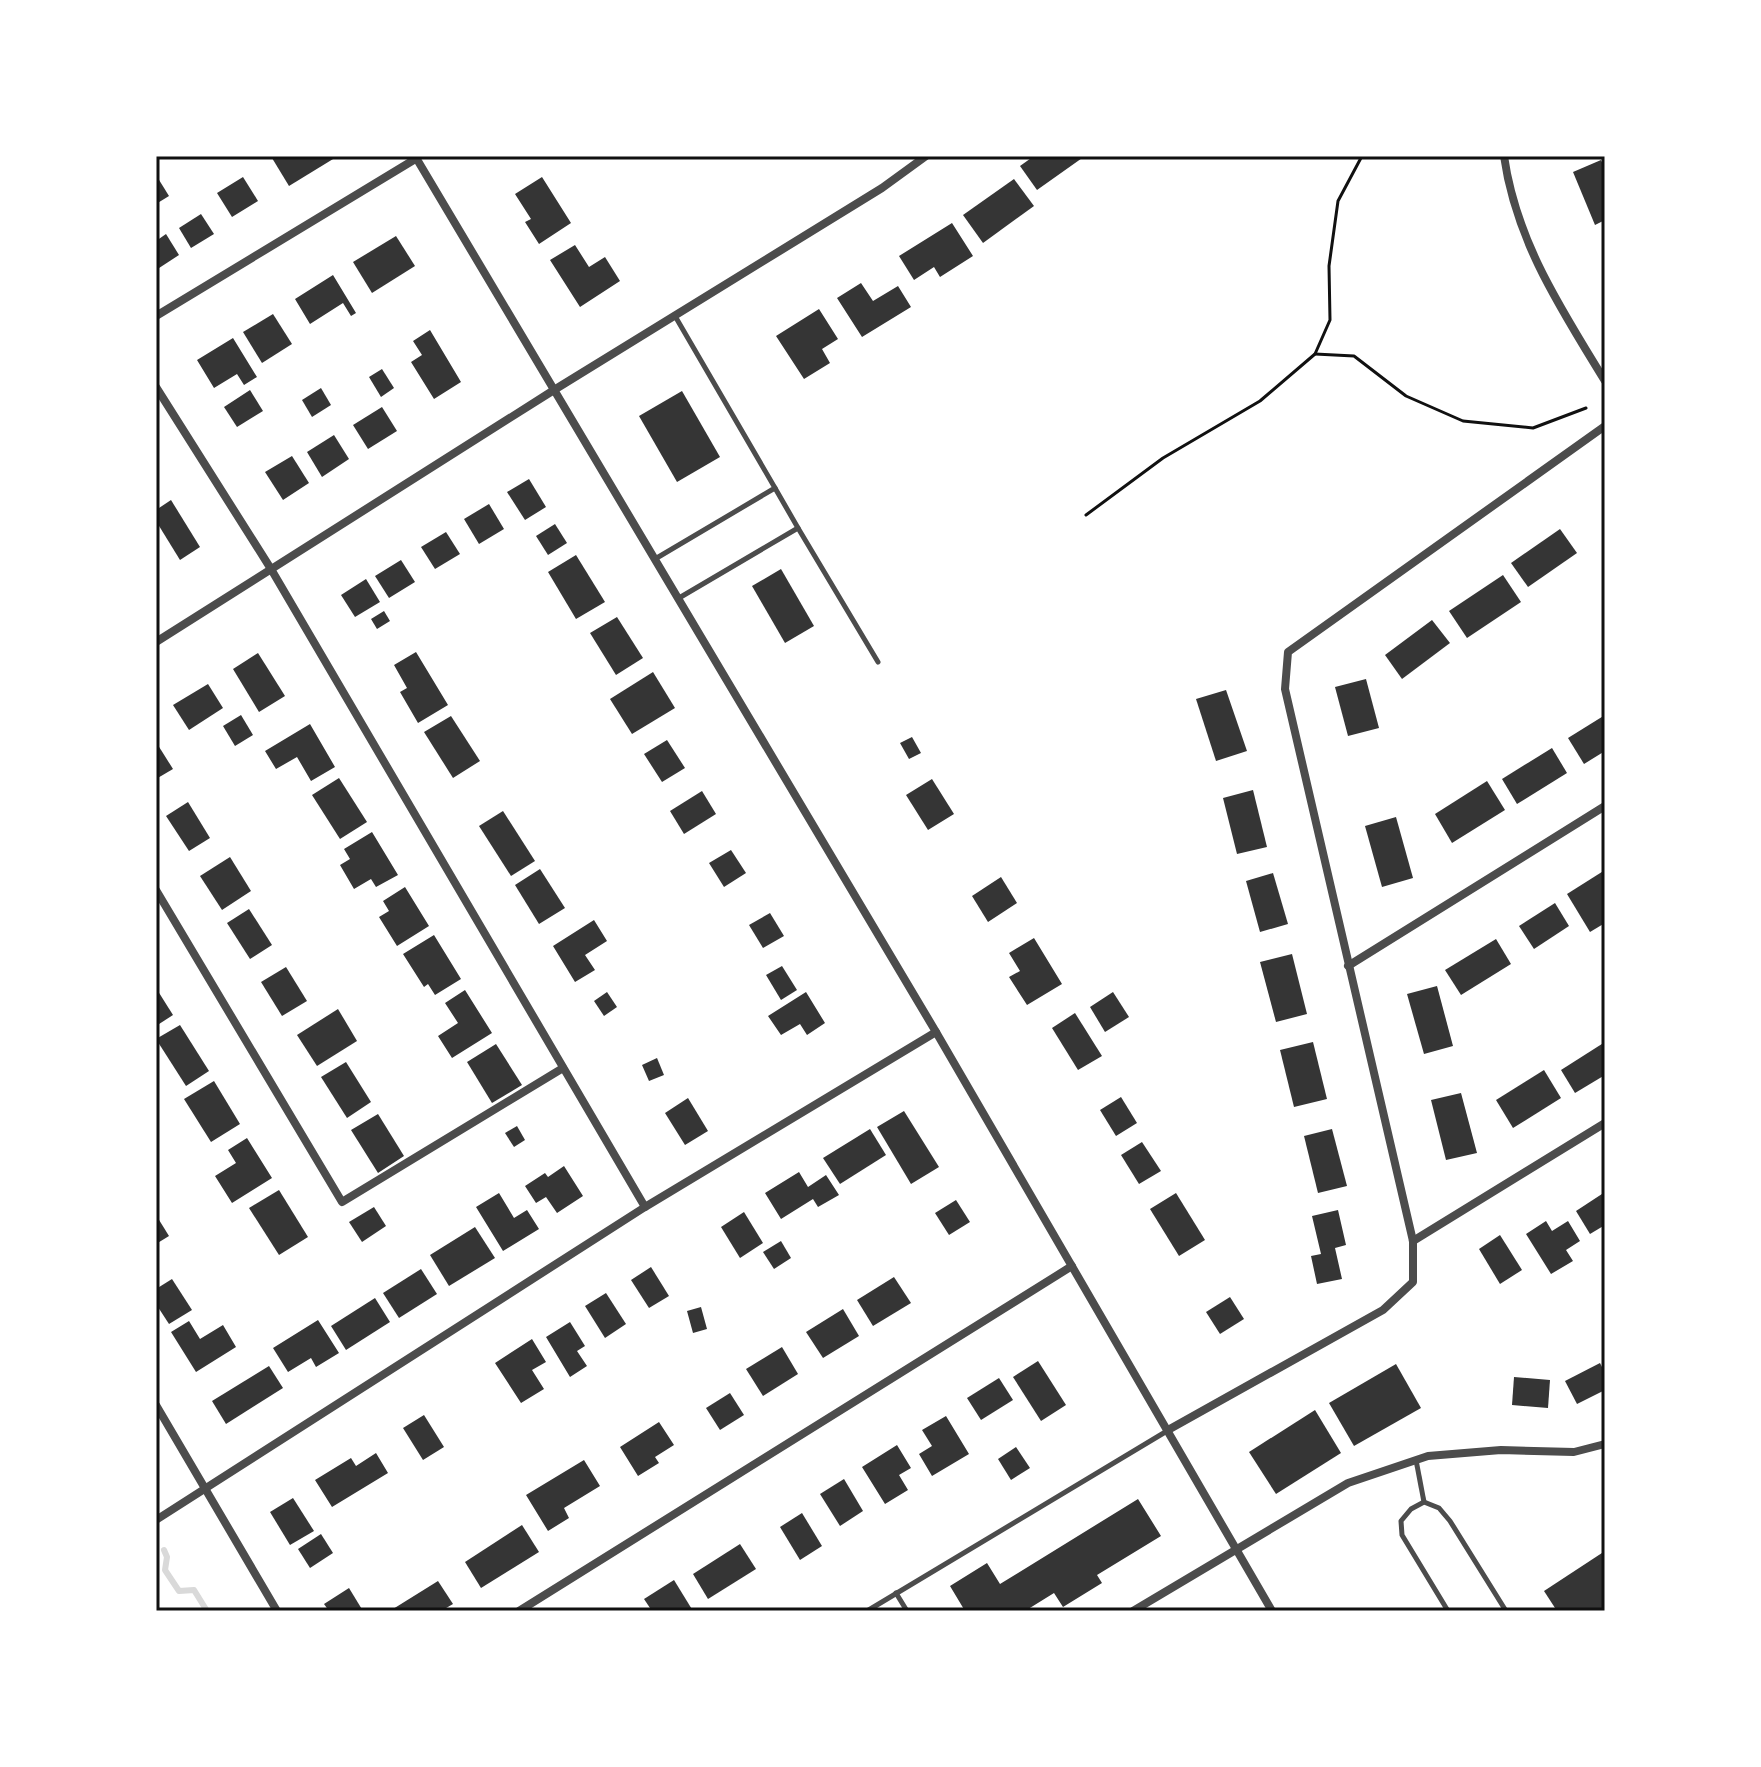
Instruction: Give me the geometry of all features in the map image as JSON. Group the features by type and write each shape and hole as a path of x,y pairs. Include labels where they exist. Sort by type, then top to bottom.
{"street":[{"path":"156,642 554,390 882,188 926,156"},
{"path":"1504,156 1517,218 1534,262 1605,381"},
{"path":"156,316 416,157 936,1032 1272,1611"},
{"path":"156,387 271,569 645,1207"},
{"path":"1168,1430 1383,1310 1413,1282 1413,1241 1285,689 1288,652 1605,426"},
{"path":"1348,966 1605,806"},
{"path":"156,890 342,1202 563,1068"},
{"path":"156,1520 645,1207 936,1032"},
{"path":"1413,1241 1605,1123"},
{"path":"519,1611 1072,1266"},
{"path":"156,1405 277,1611"},
{"path":"1133,1611 1348,1483 1428,1456 1501,1450 1574,1452 1605,1444"}],"lane":[{"path":"675,316 878,662"},
{"path":"655,559 775,488"},
{"path":"678,599 798,528"},
{"path":"867,1611 1168,1430"},
{"path":"1416,1460 1424,1502"},
{"path":"1424,1502 1411,1509 1401,1521 1402,1535 1448,1611"},
{"path":"1424,1502 1439,1508 1450,1521 1506,1611"},
{"path":"896,1593 907,1611"}],"path":[{"path":"1086,515 1163,458 1260,401 1315,354 1330,320 1329,266 1338,201 1362,156"},
{"path":"1315,354 1354,356 1406,396 1463,421 1533,428 1586,408"}],"building":[{"path":"338,156 289,186 272,158"},
{"path":"1034,156 1085,156 1037,190 1020,166"},
{"path":"1601,160 1605,169 1605,220 1595,225 1573,172"},
{"path":"156,175 169,196 156,204"},
{"path":"243,177 258,201 232,217 217,193"},
{"path":"542,177 571,223 539,244 525,222 531,219 515,194"},
{"path":"1014,179 1034,206 983,243 963,215"},
{"path":"201,214 214,234 191,248 179,228"},
{"path":"952,223 973,256 940,277 934,267 914,280 899,256"},
{"path":"166,234 179,255 156,270 156,241"},
{"path":"396,236 415,266 372,293 353,262"},
{"path":"575,245 589,267 605,257 620,281 580,307 550,260"},
{"path":"333,275 356,313 351,316 343,303 310,324 295,299"},
{"path":"861,283 873,301 898,286 911,307 862,337 837,298"},
{"path":"819,309 838,339 822,349 830,363 804,379 776,336"},
{"path":"273,314 292,344 262,363 243,332"},
{"path":"430,330 461,382 434,399 411,362 422,355 413,341"},
{"path":"233,338 257,377 244,385 237,374 214,388 197,360"},
{"path":"382,369 394,388 381,397 369,377"},
{"path":"321,388 331,405 312,417 302,400"},
{"path":"250,390 263,411 237,427 224,407"},
{"path":"682,391 720,457 677,482 639,416"},
{"path":"382,407 397,431 368,449 353,425"},
{"path":"334,435 349,459 322,477 307,452"},
{"path":"292,456 309,483 283,500 265,472"},
{"path":"529,479 546,507 525,520 507,492"},
{"path":"171,500 200,547 180,560 156,521 156,510"},
{"path":"489,504 504,529 479,544 464,519"},
{"path":"555,524 567,543 548,555 536,536"},
{"path":"1560,529 1577,553 1528,587 1511,563"},
{"path":"446,532 460,554 435,569 421,547"},
{"path":"576,555 605,602 576,619 548,572"},
{"path":"401,560 415,582 389,598 375,576"},
{"path":"781,569 814,626 785,643 752,586"},
{"path":"1503,575 1521,602 1467,638 1449,611"},
{"path":"366,579 380,602 355,617 341,595"},
{"path":"384,611 390,621 377,629 371,619"},
{"path":"617,617 643,658 616,675 590,633"},
{"path":"1432,620 1450,643 1402,679 1385,655"},
{"path":"416,652 448,705 418,723 400,692 407,688 394,665"},
{"path":"258,653 285,696 259,712 233,669"},
{"path":"653,672 675,708 632,734 610,699"},
{"path":"1366,679 1379,728 1348,736 1335,687"},
{"path":"208,684 223,708 189,730 173,705"},
{"path":"1226,690 1247,751 1216,761 1196,699"},
{"path":"241,715 253,735 235,746 223,726"},
{"path":"1605,715 1605,751 1584,764 1568,738"},
{"path":"451,716 480,761 453,778 424,732"},
{"path":"310,724 335,767 311,781 297,757 276,769 265,751"},
{"path":"912,737 921,753 909,759 900,743"},
{"path":"667,740 685,768 662,782 644,754"},
{"path":"156,742 173,769 156,779"},
{"path":"1552,748 1567,773 1517,804 1502,779"},
{"path":"339,778 367,822 340,839 312,795"},
{"path":"932,779 954,814 928,830 906,795"},
{"path":"1487,781 1505,810 1452,843 1435,814"},
{"path":"1253,790 1267,847 1237,854 1223,798"},
{"path":"702,791 716,814 684,834 670,811"},
{"path":"188,802 210,838 189,851 166,816"},
{"path":"503,811 535,861 511,876 479,826"},
{"path":"1396,817 1413,878 1382,887 1365,826"},
{"path":"372,832 398,875 376,887 371,879 354,889 340,865 350,859 344,849"},
{"path":"731,850 746,873 724,887 709,863"},
{"path":"230,857 251,891 222,910 200,876"},
{"path":"540,869 565,908 539,924 515,885"},
{"path":"1605,870 1605,923 1590,932 1567,894"},
{"path":"1273,873 1288,924 1260,932 1246,881"},
{"path":"1001,877 1017,903 988,922 972,896"},
{"path":"405,887 429,926 397,946 379,917 389,911 383,901"},
{"path":"1555,903 1569,926 1534,949 1519,926"},
{"path":"249,909 272,945 250,959 227,923"},
{"path":"770,913 784,936 763,948 749,925"},
{"path":"594,920 607,941 585,955 595,970 575,982 553,946"},
{"path":"434,935 461,979 435,995 428,984 424,987 403,954"},
{"path":"1034,938 1062,984 1027,1005 1009,977 1020,971 1009,953"},
{"path":"1496,939 1511,964 1461,995 1445,970"},
{"path":"1292,954 1307,1014 1276,1022 1260,962"},
{"path":"782,966 797,990 781,1000 766,975"},
{"path":"286,967 307,1001 282,1016 261,982"},
{"path":"1437,986 1453,1046 1424,1054 1407,994"},
{"path":"156,988 173,1015 156,1026"},
{"path":"465,990 492,1033 452,1058 438,1036 458,1023 445,1003"},
{"path":"607,992 617,1007 604,1016 594,1001"},
{"path":"806,992 825,1023 807,1035 800,1024 781,1035 768,1016"},
{"path":"1113,992 1129,1017 1105,1032 1090,1007"},
{"path":"338,1009 357,1041 317,1066 297,1035"},
{"path":"1075,1013 1102,1056 1078,1070 1052,1028"},
{"path":"180,1025 209,1071 186,1086 156,1039"},
{"path":"1313,1042 1327,1099 1294,1107 1280,1050"},
{"path":"1605,1042 1605,1075 1575,1093 1561,1070"},
{"path":"496,1044 522,1085 492,1103 467,1062"},
{"path":"657,1058 664,1075 649,1081 642,1065"},
{"path":"346,1062 371,1102 347,1118 321,1077"},
{"path":"1544,1070 1561,1098 1513,1128 1496,1100"},
{"path":"214,1081 240,1124 211,1142 184,1099"},
{"path":"1461,1093 1477,1153 1446,1160 1431,1100"},
{"path":"1121,1097 1137,1123 1116,1136 1100,1110"},
{"path":"688,1098 708,1131 685,1145 665,1113"},
{"path":"904,1111 939,1167 911,1184 877,1127"},
{"path":"378,1114 404,1156 378,1173 351,1130"},
{"path":"517,1126 525,1140 514,1147 505,1133"},
{"path":"870,1129 886,1155 840,1184 823,1158"},
{"path":"1332,1129 1347,1186 1318,1193 1304,1136"},
{"path":"247,1138 272,1178 232,1203 215,1176 236,1163 228,1150"},
{"path":"1142,1142 1161,1171 1139,1184 1121,1155"},
{"path":"564,1166 583,1196 557,1213 546,1197 536,1203 525,1186 545,1173 548,1177"},
{"path":"799,1172 808,1187 826,1175 839,1195 818,1207 813,1199 781,1219 765,1193"},
{"path":"279,1190 308,1237 279,1255 249,1208"},
{"path":"1605,1192 1605,1225 1590,1234 1576,1211"},
{"path":"499,1193 514,1218 527,1210 539,1229 503,1251 476,1207"},
{"path":"1176,1193 1205,1240 1179,1256 1150,1209"},
{"path":"956,1200 970,1222 949,1235 935,1213"},
{"path":"374,1207 386,1226 362,1242 349,1222"},
{"path":"1338,1210 1346,1245 1335,1248 1342,1279 1317,1284 1311,1256 1321,1254 1312,1216"},
{"path":"744,1212 763,1243 740,1258 721,1227"},
{"path":"156,1215 169,1236 156,1244"},
{"path":"1546,1221 1552,1231 1568,1221 1580,1241 1566,1250 1573,1261 1551,1274 1526,1234"},
{"path":"475,1227 495,1258 449,1286 430,1255"},
{"path":"1500,1235 1522,1270 1500,1284 1479,1249"},
{"path":"781,1241 791,1258 774,1269 763,1252"},
{"path":"651,1267 669,1296 649,1308 631,1280"},
{"path":"421,1269 437,1294 399,1318 383,1293"},
{"path":"894,1277 911,1303 873,1326 857,1300"},
{"path":"172,1279 192,1310 169,1324 156,1304 156,1289"},
{"path":"606,1293 626,1324 605,1338 585,1306"},
{"path":"1230,1297 1244,1319 1220,1334 1206,1312"},
{"path":"375,1298 390,1322 346,1350 331,1326"},
{"path":"701,1307 707,1329 693,1333 687,1311"},
{"path":"843,1309 859,1336 823,1358 806,1332"},
{"path":"318,1320 339,1353 316,1367 311,1358 288,1372 273,1348"},
{"path":"189,1321 200,1339 223,1325 236,1347 196,1372 171,1332"},
{"path":"570,1322 585,1346 577,1351 587,1366 570,1377 546,1337"},
{"path":"532,1339 546,1362 532,1370 544,1389 521,1403 495,1363"},
{"path":"782,1347 798,1374 763,1396 746,1369"},
{"path":"1038,1361 1066,1405 1041,1421 1013,1377"},
{"path":"1600,1363 1605,1373 1605,1390 1577,1404 1565,1381"},
{"path":"1396,1364 1421,1408 1354,1446 1329,1403"},
{"path":"269,1366 283,1388 226,1424 212,1401"},
{"path":"1514,1377 1550,1380 1548,1408 1512,1405"},
{"path":"999,1378 1013,1400 981,1420 967,1398"},
{"path":"730,1393 744,1415 720,1430 706,1408"},
{"path":"1315,1410 1341,1453 1276,1494 1249,1452"},
{"path":"424,1415 444,1447 423,1460 403,1428"},
{"path":"946,1416 969,1454 932,1476 919,1454 932,1446 922,1430"},
{"path":"659,1422 674,1445 655,1457 659,1463 638,1476 620,1447"},
{"path":"897,1445 911,1468 899,1475 908,1490 885,1504 862,1467"},
{"path":"1016,1447 1030,1468 1011,1480 998,1459"},
{"path":"376,1453 388,1473 332,1507 315,1480 351,1458 356,1466"},
{"path":"584,1460 600,1486 564,1508 569,1518 548,1531 526,1495"},
{"path":"844,1479 863,1511 840,1526 820,1494"},
{"path":"293,1498 314,1531 290,1545 270,1512"},
{"path":"1138,1499 1161,1536 1097,1575 1102,1583 1063,1607 1054,1593 1025,1611 965,1611 950,1586 987,1563 1000,1584"},
{"path":"802,1513 822,1546 800,1560 780,1527"},
{"path":"522,1525 539,1552 481,1588 465,1562"},
{"path":"321,1534 333,1553 310,1568 298,1549"},
{"path":"740,1544 756,1569 708,1599 693,1574"},
{"path":"1605,1551 1605,1611 1557,1611 1544,1591"},
{"path":"674,1580 693,1611 652,1611 644,1599"},
{"path":"438,1581 453,1604 441,1611 393,1609"},
{"path":"349,1588 363,1611 329,1611 324,1604"}],"waterway":[{"path":"164,1550 167,1557 165,1570 179,1591 194,1590 207,1611"}]}
